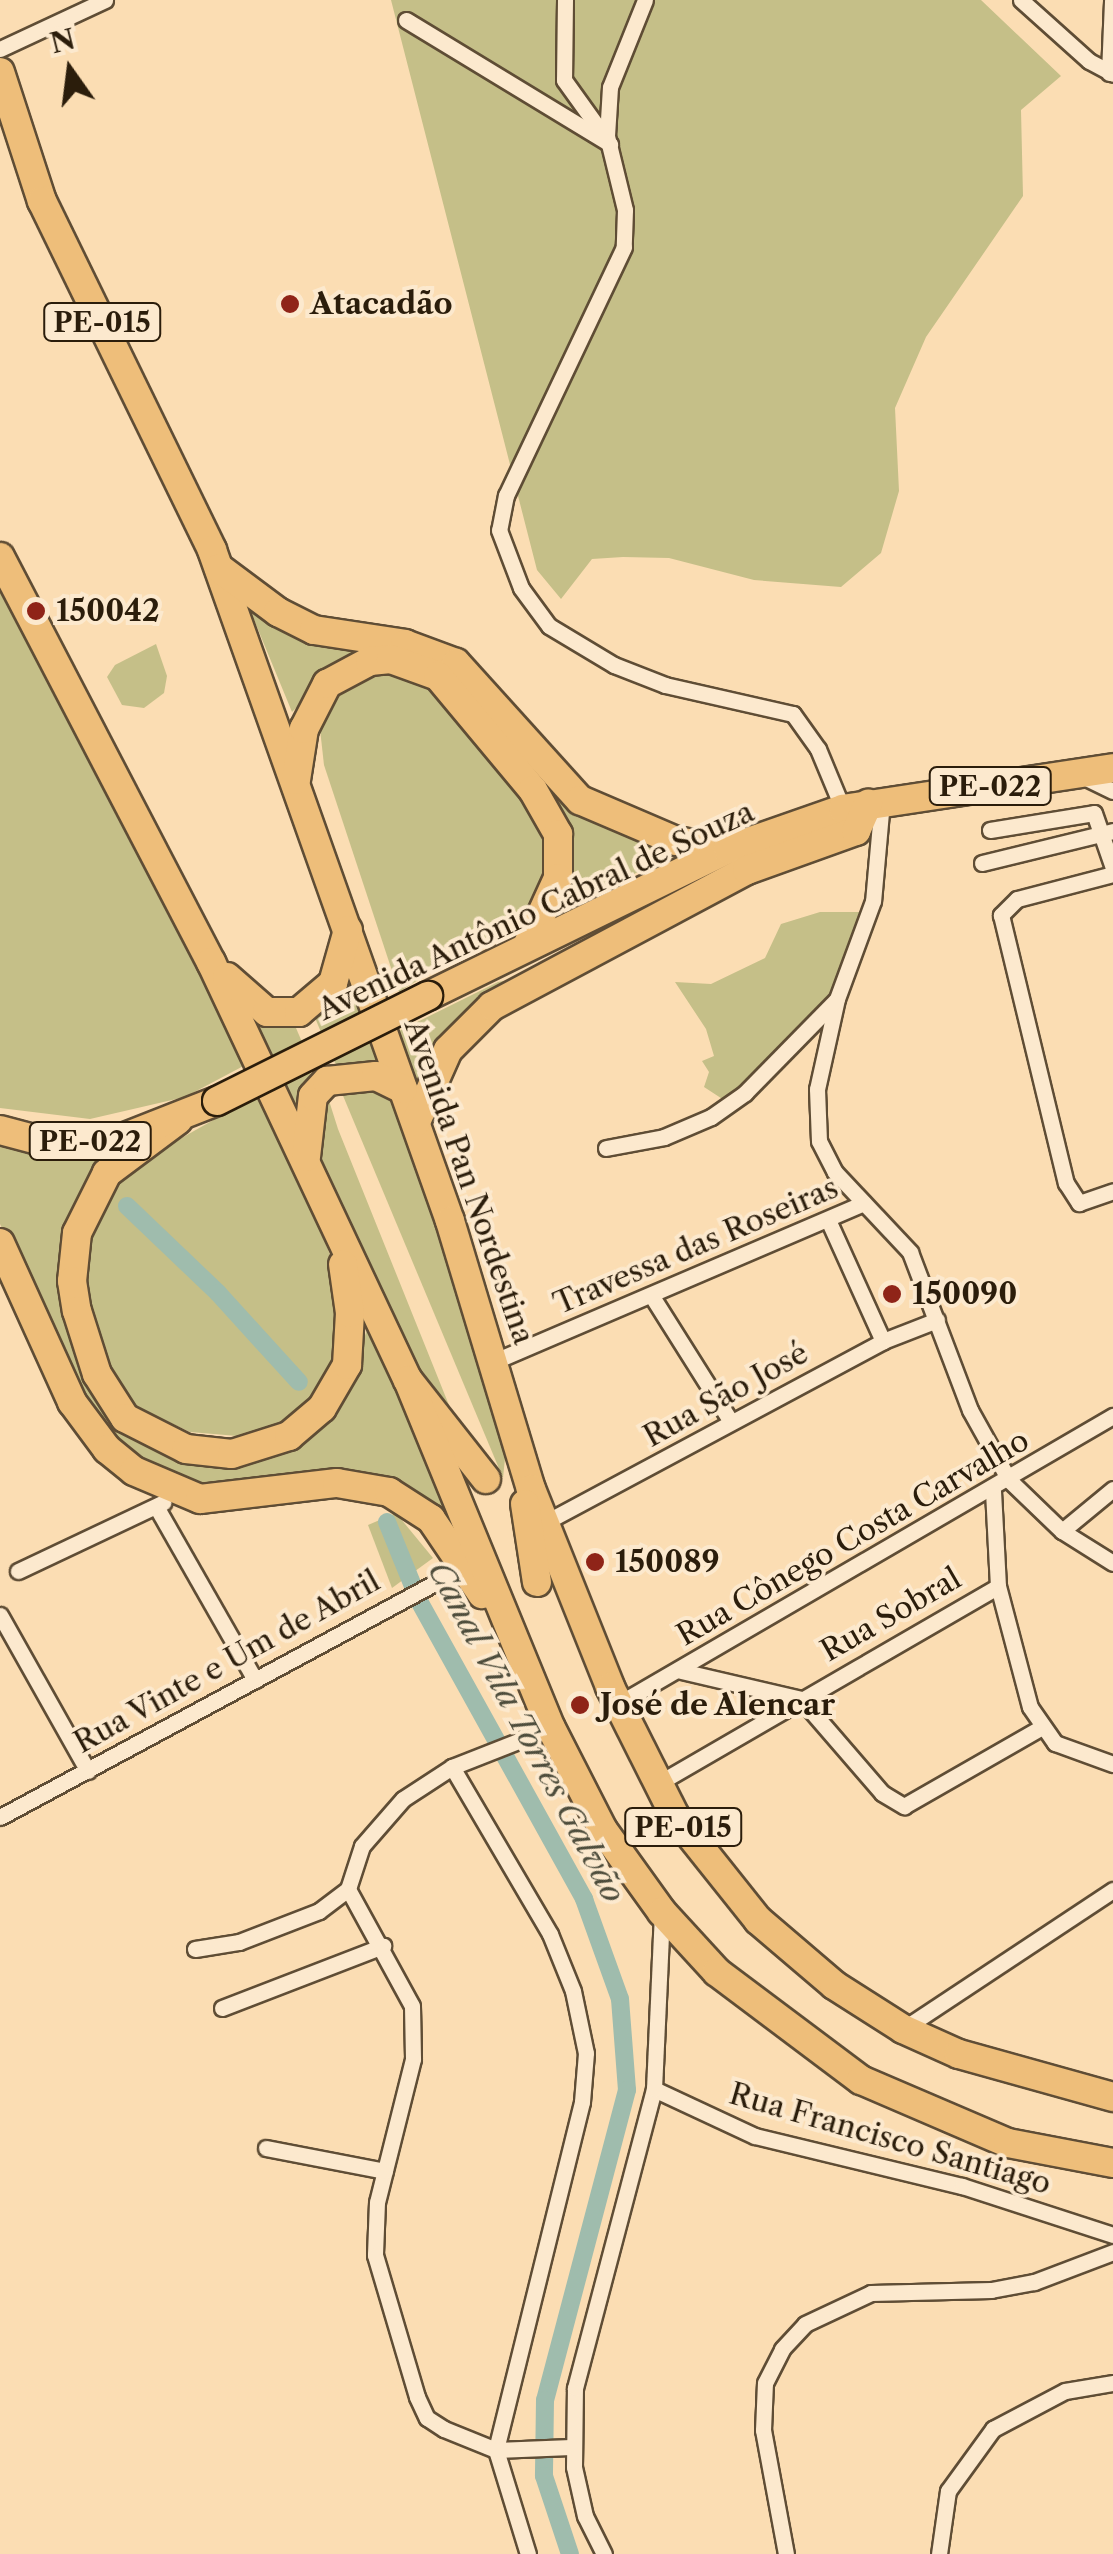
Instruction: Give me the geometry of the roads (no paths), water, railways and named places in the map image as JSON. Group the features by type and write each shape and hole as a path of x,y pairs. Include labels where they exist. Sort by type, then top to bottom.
{"highway":[{"name":"Avenida Pan Nordestina","path":"0,72 42,201 217,566 294,791 349,926 416,1122 544,1524 618,1704 657,1784 698,1848 758,1920 834,1985 903,2028 1044,2082 1113,2096"},
{"path":"2,565 211,962 306,1159 408,1380 474,1562"},
{"path":"217,566 278,612 314,630 417,646 456,663 580,800 676,841 728,849"},
{"path":"294,791 304,729 327,684 380,660 416,663 438,676 533,790 558,834 558,878 526,946"},
{"name":"Avenida Antônio Cabral de Souza","path":"0,1130 37,1140 84,1141 178,1120 728,849 864,805 1113,768"},
{"path":"416,1122 448,1050 492,1006 747,870 856,830 864,805"},
{"path":"211,962 267,1012 299,1012 333,983 349,926"},
{"path":"306,1159 319,1086 364,1074 403,1089"},
{"path":"178,1120 107,1173 77,1233 72,1281 77,1311 97,1374 125,1418 186,1448 232,1454 289,1436 312,1420 334,1393 349,1351 338,1232"},
{"path":"0,1242 86,1426 166,1501 223,1500 337,1483 389,1492 431,1519 474,1562"},
{"path":"408,1380 486,1479"},
{"path":"519,1453 537,1582"},
{"name":"PE-015","path":"474,1562 603,1830 662,1912 729,1982 861,2080 1008,2143 1113,2163"}],"street":[{"path":"0,48 106,0"},
{"path":"565,0 564,80 610,144"},
{"path":"645,0 610,88 610,144 625,210 624,247 612,262 506,495 499,530 507,561 549,626 614,665 666,685 793,714 864,805 872,901 837,999 815,1118 835,1172 910,1252 976,1424 1009,1480 1062,1532 1113,1564"},
{"path":"1021,0 1111,73"},
{"path":"1111,73 1112,0"},
{"path":"406,20 610,144"},
{"path":"1076,774 1113,791"},
{"path":"990,830 1083,811 1094,813 1108,832 1113,871 1017,899 1001,915 1072,1196 1092,1203 1113,1191"},
{"path":"982,864 1108,832"},
{"path":"606,1148 664,1138 711,1117 746,1093 837,999"},
{"name":"Travessa das Roseiras","path":"495,1361 653,1298 864,1203"},
{"path":"828,1222 883,1340"},
{"path":"653,1298 731,1422"},
{"name":"Rua São José","path":"544,1524 883,1340 936,1320"},
{"name":"Rua Cônego Costa Carvalho","path":"618,1704 993,1491 1113,1416"},
{"path":"1062,1532 1113,1489"},
{"path":"993,1491 998,1586 1040,1728 1056,1743 1113,1764"},
{"path":"18,1570 166,1501 256,1680"},
{"name":"Rua Vinte e Um de Abril","path":"0,1817 256,1680 421,1586 474,1562"},
{"name":"Rua Sobral","path":"657,1784 998,1586"},
{"path":"0,1615 88,1771"},
{"path":"680,1671 800,1699 882,1794 904,1806 1040,1728"},
{"path":"195,1950 283,1927 348,1889 378,1821 452,1767 551,1728"},
{"path":"452,1767 550,1934 573,1991 586,2053 582,2102 496,2450 528,2554"},
{"path":"348,1889 412,2006 413,2059 385,2170 375,2254 382,2296 417,2397 427,2418 496,2450 563,2447"},
{"path":"903,2028 1113,1890"},
{"path":"604,2554 585,2516 563,2447 585,2342 654,2089 662,1912"},
{"path":"222,2008 382,1946"},
{"name":"Rua Francisco Santiago","path":"654,2089 755,2136 962,2186 1113,2235"},
{"path":"266,2148 385,2170"},
{"path":"786,2554 762,2430 766,2383 782,2349 805,2324 871,2294 991,2290 1113,2252"},
{"path":"939,2554 948,2491 992,2429 1065,2391 1113,2383"}],"waterway":[{"name":"Canal Vila Torres Galvão","path":"127,1206 218,1293 299,1382"},
{"name":"Canal Vila Torres Galvão","path":"387,1522 419,1601 584,1899 620,1999 627,2090 545,2400 544,2476 570,2554"}],"place":[{"name":"Atacadão","path":"290,304"},
{"name":"150042","path":"36,611"},
{"name":"150090","path":"892,1294"},
{"name":"150089","path":"595,1562"},
{"name":"José de Alencar","path":"580,1705"}]}
